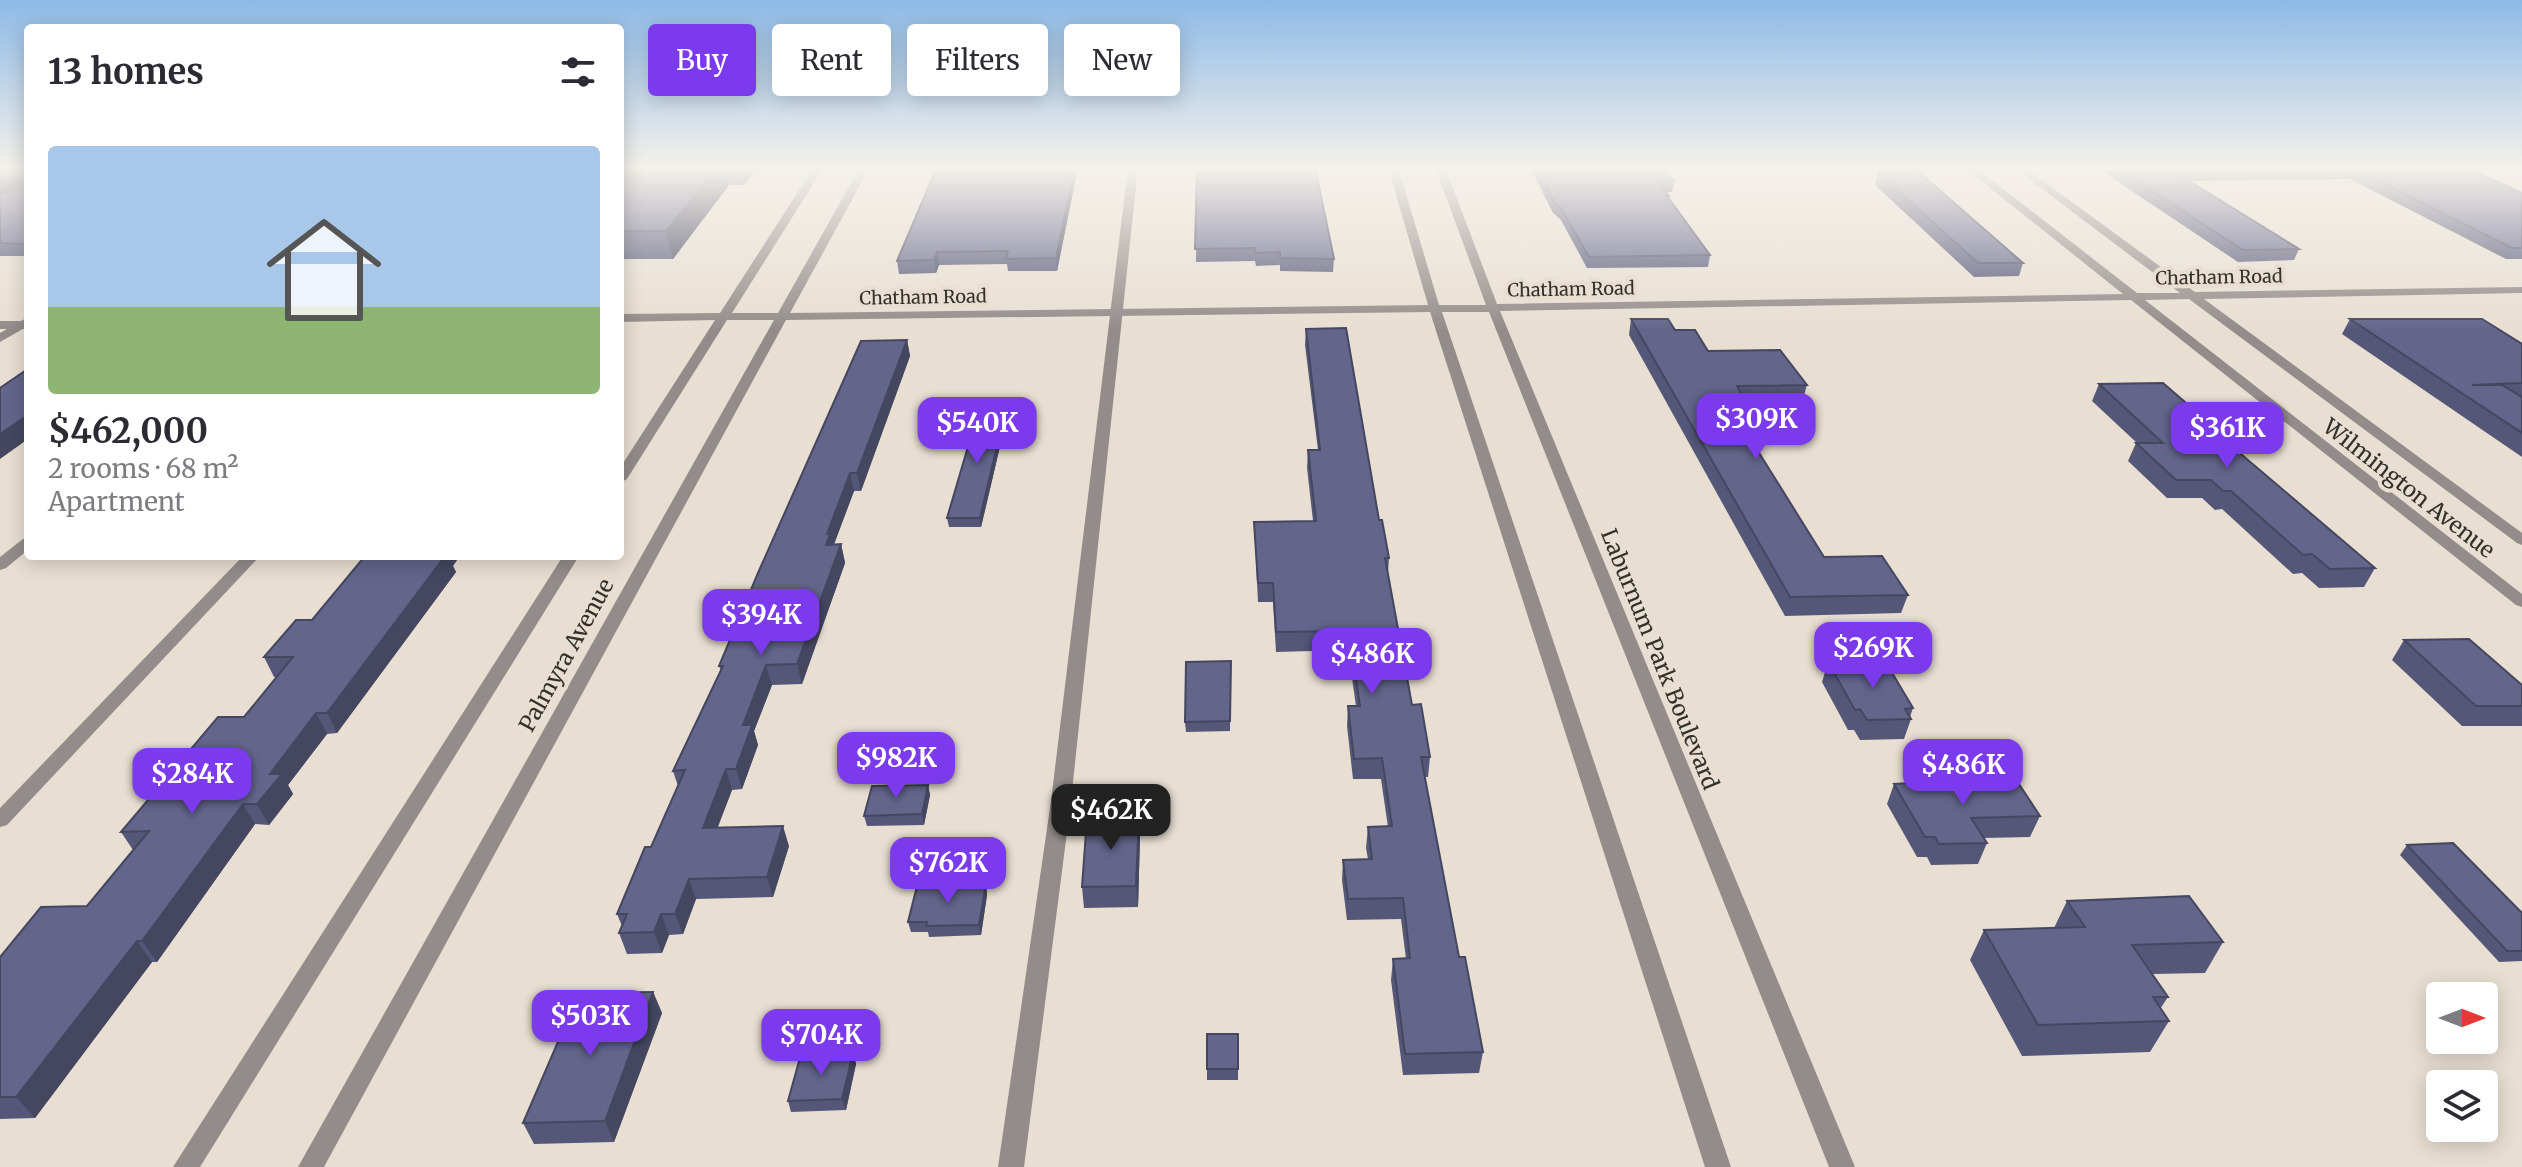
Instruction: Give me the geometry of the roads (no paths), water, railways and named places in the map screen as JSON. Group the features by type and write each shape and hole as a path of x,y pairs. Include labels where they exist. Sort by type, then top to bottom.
{"street":[{"path":"624,473 784,221"},
{"name":"Palmyra Avenue","path":"311,1167 835,221"},
{"path":"1011,1167 1061,801 1127,221"},
{"path":"1409,221 1434,309 1718,1167"},
{"name":"Laburnum Park Boulevard","path":"1460,221 1842,1167"},
{"name":"Wilmington Avenue","path":"2038,221 2522,602"},
{"name":"Wilmington Avenue","path":"2091,221 2522,540"},
{"name":"Chatham Road","path":"624,318 1434,309 2522,290"},
{"path":"0,325 24,324"},
{"path":"0,338 24,325"},
{"path":"0,565 24,545"},
{"path":"0,820 248,560"},
{"name":"Palmyra Avenue","path":"186,1167 568,560"}]}
